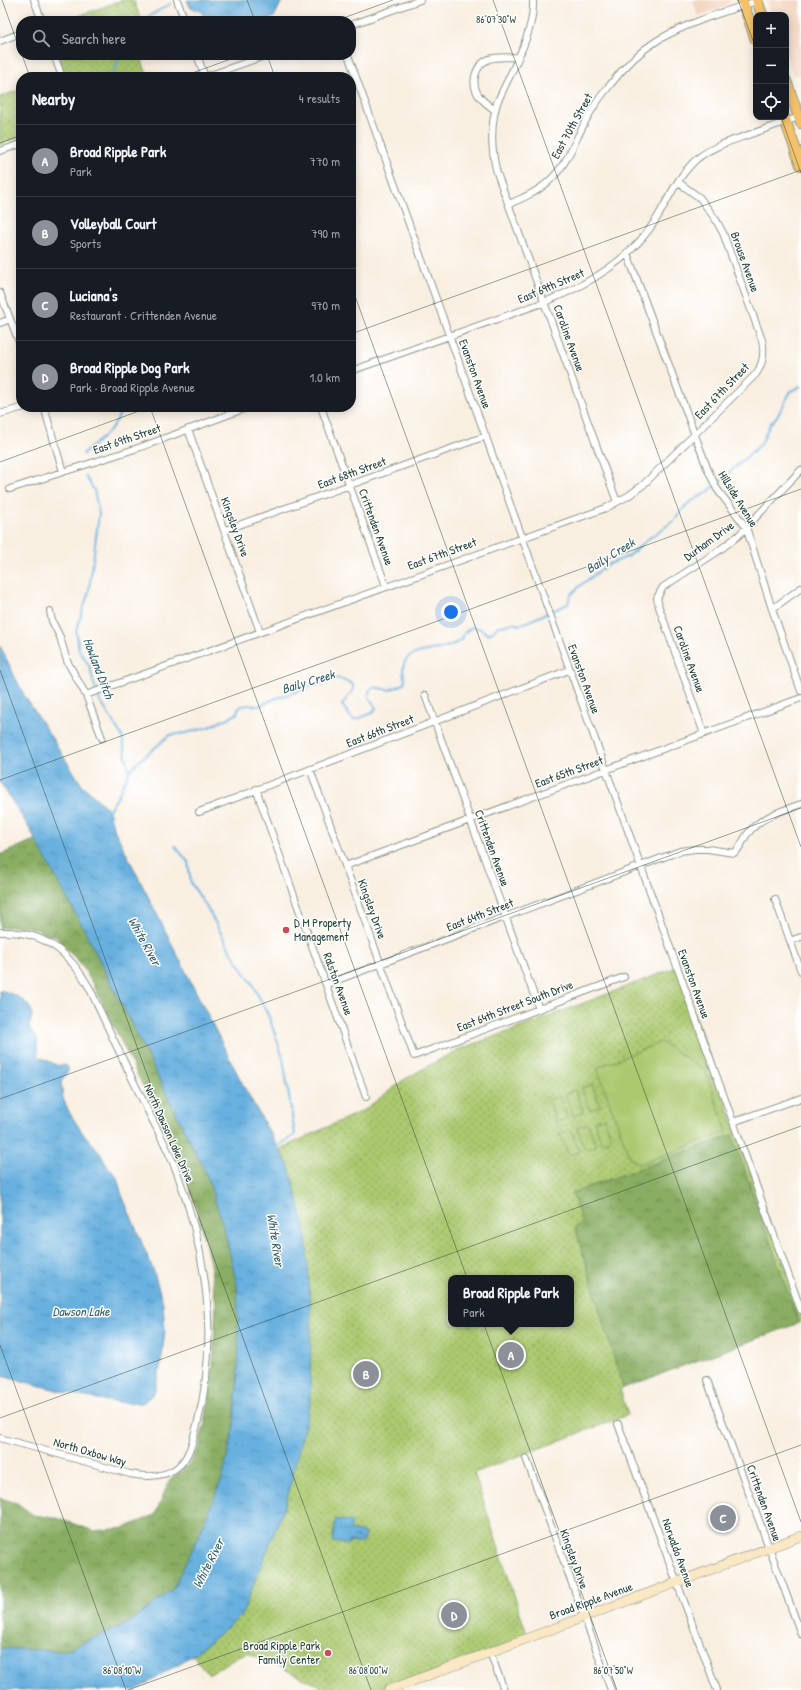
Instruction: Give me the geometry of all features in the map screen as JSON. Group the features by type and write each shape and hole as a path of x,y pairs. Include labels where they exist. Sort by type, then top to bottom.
{"main road":[{"path":"757,0 761,12"},
{"path":"743,3 753,31"},
{"path":"787,84 800,120"},
{"path":"785,120 801,165"}],"street":[{"path":"34,0 40,16"},
{"path":"177,0 183,16"},
{"path":"356,23 420,0"},
{"name":"Caroline Avenue","path":"534,0 532,22 495,110 492,126 492,149 497,173 617,502"},
{"name":"East 70th Street","path":"509,204 537,191 559,170 572,150 591,111 602,94 622,71 646,49 659,39 680,29 743,3 757,0"},
{"path":"0,40 16,35"},
{"path":"495,110 481,99 476,90 474,82 476,71 480,65 491,58 518,57"},
{"path":"56,60 60,72"},
{"path":"199,60 203,72"},
{"path":"219,72 253,60"},
{"name":"Evanston Avenue","path":"350,60 354,72"},
{"name":"Evanston Avenue","path":"356,77 801,1310"},
{"name":"East 69th Street","path":"789,119 800,120"},
{"name":"East 69th Street","path":"356,369 545,302 566,294 589,282 609,269 627,253 653,224 678,182 694,162 712,149 783,120"},
{"path":"0,151 16,146"},
{"name":"Brouse Avenue","path":"678,182 693,192 706,205 722,230 762,340 764,350 762,364"},
{"name":"Hillside Avenue","path":"627,253 694,435 717,489 746,527 772,609 801,691"},
{"path":"0,293 16,334"},
{"path":"0,322 10,319"},
{"name":"East 67th Street","path":"86,695 606,508 628,496 643,485 754,376 762,364"},
{"path":"0,414 16,409"},
{"path":"45,412 63,472"},
{"name":"East 69th Street","path":"10,488 141,447 235,412"},
{"name":"Crittenden Avenue","path":"323,412 386,586"},
{"name":"Kingsley Drive","path":"188,429 260,632"},
{"name":"East 68th Street","path":"225,530 486,436"},
{"name":"Durham Drive","path":"660,591 667,583 729,543 801,470"},
{"path":"772,609 801,588"},
{"name":"Caroline Avenue","path":"660,591 657,598 658,605 704,734"},
{"path":"50,611 52,621 60,637 67,661 86,695 102,738"},
{"name":"East 66th Street","path":"199,812 256,789 435,723 569,670"},
{"name":"Crittenden Avenue","path":"425,695 539,1009"},
{"name":"East 65th Street","path":"345,866 801,698"},
{"name":"Kingsley Drive","path":"310,769 414,1056"},
{"name":"Ralston Avenue","path":"256,789 366,1096"},
{"name":"East 64th Street","path":"327,984 680,851 708,849 731,853 737,851 748,832 764,819 801,804"},
{"path":"775,899 801,971"},
{"name":"North Dawson Lake Drive","path":"0,932 20,932 46,941 64,955 79,972 90,989 180,1179 200,1250 209,1309 210,1338 200,1412 191,1448 183,1462 173,1470"},
{"path":"790,941 801,937"},
{"name":"East 64th Street South Drive","path":"414,1056 624,978"},
{"path":"733,1122 801,1098"},
{"name":"Crittenden Avenue","path":"707,1380 801,1634"},
{"name":"Norwaldo Avenue","path":"618,1424 717,1690"},
{"name":"North Oxbow Way","path":"0,1438 130,1474 147,1477 159,1476 173,1470"},
{"name":"Kingsley Drive","path":"526,1458 611,1690"},
{"name":"Broad Ripple Avenue","path":"388,1690 403,1688 490,1652 801,1536"},
{"path":"490,1652 504,1690"}],"shaded area":[{"path":"693,0 730,0 723,8 698,16"},
{"path":"767,0 801,0 801,74 794,77 789,63 789,12 771,12"}],"green space":[{"path":"122,0 133,0 140,16 79,16"},
{"path":"59,60 142,60 146,72 63,72"},
{"path":"16,91 16,139 0,145 0,97"},
{"path":"36,839 85,931 206,1173 224,1228 237,1285 239,1355 234,1429 222,1479 197,1540 173,1589 127,1624 62,1651 0,1648 0,1498 17,1503 33,1515 57,1518 94,1531 124,1528 155,1515 169,1481 188,1465 198,1449 205,1422 212,1379 216,1305 210,1263 196,1206 182,1166 94,986 81,964 55,936 48,935 29,927 14,926 0,928 0,855"},
{"path":"677,967 801,1310 801,1322 620,1389 628,1415 474,1473 528,1637 388,1690 319,1690 320,1686 247,1652 208,1674 193,1655 241,1616 306,1231 289,1167 280,1149 364,1110 405,1079 457,1050 527,1025"},
{"path":"661,1042 705,1070 727,1132 640,1164 630,1158 597,1068"},
{"path":"592,1084 600,1106 590,1110 582,1088"},
{"path":"575,1090 583,1112 573,1116 565,1094"},
{"path":"559,1096 567,1118 556,1122 549,1100"},
{"path":"604,1118 612,1139 602,1143 594,1121"},
{"path":"588,1124 596,1146 585,1149 577,1127"},
{"path":"571,1130 579,1152 569,1155 560,1134"},
{"path":"732,1135 799,1323 623,1388 575,1227 582,1223 572,1193"},
{"path":"359,1369 375,1371 374,1379 358,1376"}],"water":[{"path":"187,0 284,0 274,16 204,16 200,11 190,7"},
{"name":"White River","path":"0,646 24,695 82,785 109,810 113,827 243,1085 289,1167 306,1231 311,1320 310,1403 286,1503 241,1616 193,1655 136,1690 0,1690 0,1648 63,1651 127,1624 173,1589 197,1540 222,1479 234,1429 239,1355 237,1285 224,1228 206,1173 85,931 28,826 0,782"},
{"name":"Dawson Lake","path":"0,991 4,991 19,998 31,1010 32,1016 29,1027 37,1039 38,1056 59,1066 65,1065 68,1067 68,1071 61,1081 63,1098 69,1112 82,1132 99,1151 108,1168 116,1175 122,1195 154,1272 163,1303 165,1331 161,1364 154,1393 143,1403 119,1402 94,1398 0,1376"},
{"path":"336,1519 352,1522 350,1530 365,1533 363,1543 349,1541 349,1544 332,1542"}],"waterway":[{"name":"Howland Ditch","path":"150,16 170,4"},
{"name":"Howland Ditch","path":"114,72 118,60"},
{"name":"Baily Creek","path":"109,810 117,798 129,771 170,735 186,733 209,727 237,714 238,709 242,706 259,706 274,699 338,678 353,684 353,690 342,705 353,720 358,719 373,713 376,708 369,698 369,691 373,687 389,690 402,685 405,681 403,672 404,665 410,656 444,648 456,643 462,640 464,633 472,627 481,629 488,634 493,632 497,627 513,623 520,625 568,604 570,596 581,585 607,565 629,556 648,539 675,520 690,502 708,492 761,444 770,424 778,415 791,391 801,386"},
{"name":"Howland Ditch","path":"83,454 106,434 116,421 120,412"},
{"name":"Howland Ditch","path":"85,476 94,490 99,514 89,591 76,631 79,650 90,667 100,701 122,736 129,771"},
{"path":"175,846 188,862 191,883 209,911 230,950 253,985 269,1017 283,1058 295,1135 278,1146"}],"place":[{"name":"D M Property Management","path":"286,930"},
{"name":"Broad Ripple Park","path":"511,1355"},
{"name":"Volleyball Court","path":"366,1374"},
{"name":"Luciana's","path":"723,1518"},
{"name":"Broad Ripple Dog Park","path":"454,1615"},
{"name":"Broad Ripple Park Family Center","path":"328,1653"}]}
